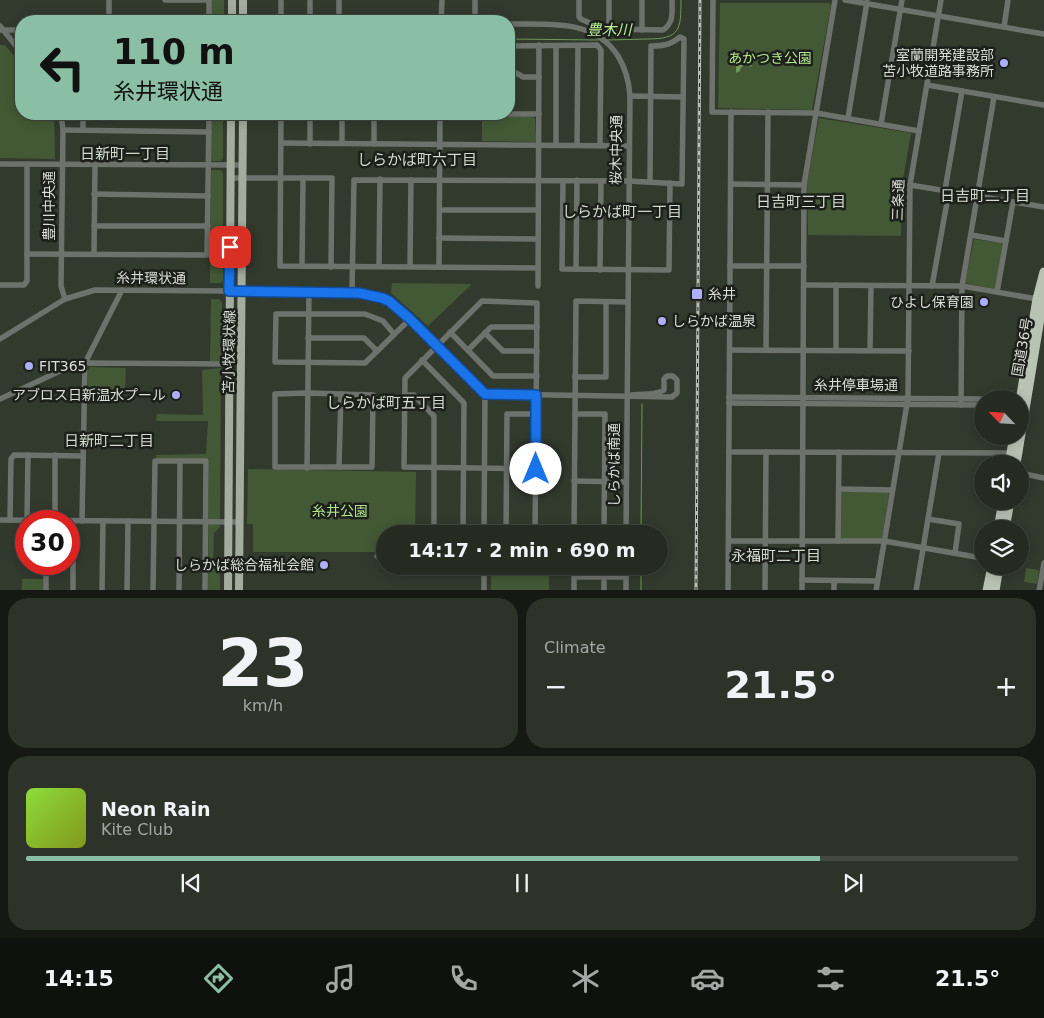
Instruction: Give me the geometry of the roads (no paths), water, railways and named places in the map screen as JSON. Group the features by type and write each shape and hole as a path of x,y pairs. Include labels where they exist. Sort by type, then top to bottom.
{"highway":[{"name":"国道36号","path":"1024,390 1044,272"},
{"name":"国道36号","path":"1025,390 1041,332 1040,296"},
{"name":"国道36号","path":"1015,445 1015,453"},
{"name":"国道36号","path":"1015,453 1016,445"},
{"path":"988,590 990,575"},
{"path":"994,590 997,575"}],"main road":[{"path":"232,0 232,15"},
{"path":"243,0 243,15"},
{"name":"苫小牧環状線","path":"228,590 231,120"},
{"name":"苫小牧環状線","path":"239,590 243,120"}],"street":[{"path":"109,0 109,15"},
{"path":"166,0 209,0 209,15"},
{"path":"280,15 281,0"},
{"path":"310,0 310,15"},
{"path":"339,0 339,15"},
{"path":"441,15 442,0"},
{"path":"475,0 475,15"},
{"path":"579,0 581,19 609,30 662,30 668,27 672,17 672,0"},
{"path":"609,0 609,30"},
{"path":"642,0 642,30"},
{"path":"713,0 712,112 816,113 919,131"},
{"path":"802,590 804,184 835,0"},
{"path":"845,0 867,2 900,10 1044,34"},
{"path":"881,124 902,0"},
{"name":"三条通","path":"876,590 908,401 910,185 941,0"},
{"path":"1004,27 1008,0"},
{"path":"848,118 867,2"},
{"name":"桜木中央通","path":"515,24 573,26 587,30 600,36 609,44 628,76 630,96 627,396"},
{"path":"1,29 15,30"},
{"path":"1,29 15,45"},
{"path":"352,292 354,180 577,180 682,184 684,38 680,37 672,44 666,46 651,46 650,182"},
{"path":"515,46 597,45 601,50 600,145"},
{"path":"538,286 539,46"},
{"path":"556,46 556,145"},
{"path":"577,145 578,46"},
{"path":"515,72 523,77 539,77"},
{"path":"927,85 1044,105"},
{"path":"932,286 962,91"},
{"path":"630,96 683,97"},
{"path":"961,402 962,286 994,96"},
{"path":"728,590 732,112"},
{"path":"766,350 768,112"},
{"path":"515,114 539,114"},
{"name":"豊川中央通","path":"62,120 60,286 65,298"},
{"path":"83,130 84,120"},
{"path":"27,254 207,255 209,120"},
{"path":"281,120 280,266 538,268"},
{"path":"310,120 310,144"},
{"path":"342,120 342,143"},
{"path":"374,120 374,144"},
{"path":"438,266 440,120"},
{"path":"63,130 209,132"},
{"path":"281,143 629,146"},
{"path":"0,164 243,165"},
{"path":"0,285 24,285 27,281 27,164"},
{"path":"94,254 95,164"},
{"path":"230,178 332,178 331,267"},
{"path":"302,266 303,178"},
{"path":"379,266 380,179"},
{"path":"410,266 411,180"},
{"path":"576,269 577,180"},
{"path":"563,181 562,269 600,270 669,270 670,183"},
{"path":"600,270 602,181"},
{"path":"731,184 804,184"},
{"path":"910,185 1044,207"},
{"path":"94,194 208,196"},
{"path":"997,292 1013,202"},
{"path":"440,210 538,210"},
{"path":"94,226 208,226"},
{"path":"971,235 1006,241"},
{"path":"439,238 538,239"},
{"path":"730,266 804,266"},
{"path":"804,285 962,286 997,292 1040,296"},
{"path":"836,285 836,350"},
{"path":"870,350 871,286"},
{"name":"糸井環状通","path":"1,337 65,298 94,290 352,292 382,298 397,307 485,394"},
{"path":"122,290 85,363 82,521 239,522"},
{"path":"307,468 309,292"},
{"path":"574,525 576,301 628,302"},
{"path":"535,525 536,469 536,395 537,376 537,302 482,302 404,378 404,467 536,469"},
{"path":"575,377 606,377 606,302"},
{"path":"394,334 383,321 365,314 276,314 275,362 365,363 410,319"},
{"path":"468,350 491,327 537,327"},
{"path":"450,332 493,376 537,376"},
{"path":"485,333 503,351 537,351"},
{"path":"308,338 364,338 377,351"},
{"path":"730,350 909,351"},
{"path":"422,360 464,403 463,525"},
{"path":"0,399 73,364 229,364"},
{"path":"484,525 485,394 627,396 634,398 672,397 678,393 678,380 673,376 667,376 664,379 664,390 658,394 634,394 627,396"},
{"path":"275,394 341,394 373,395 372,468 275,467 275,394"},
{"path":"339,467 341,394"},
{"path":"405,395 414,395 434,416 434,525"},
{"name":"しらかば南通","path":"626,525 627,396"},
{"name":"糸井停車場通","path":"729,400 908,401 974,404"},
{"name":"糸井停車場通","path":"961,402 974,400"},
{"path":"506,525 507,414 536,414"},
{"path":"575,414 605,414 604,525"},
{"path":"729,452 1015,453"},
{"path":"765,590 766,452"},
{"path":"838,541 839,452"},
{"path":"916,590 939,453"},
{"path":"10,520 11,459 14,455 83,456"},
{"path":"27,510 28,455"},
{"path":"54,510 55,455"},
{"path":"153,590 155,461 206,461 205,590"},
{"path":"180,461 180,590"},
{"path":"1029,475 1044,478"},
{"path":"574,481 626,482"},
{"path":"839,489 892,490"},
{"path":"928,519 959,524 955,553"},
{"path":"0,520 15,520"},
{"path":"102,590 103,521"},
{"path":"127,590 128,521"},
{"path":"729,541 884,541 974,557"},
{"path":"1039,590 1044,563"},
{"path":"46,575 46,590"},
{"path":"73,575 73,590"},
{"path":"484,575 484,590"},
{"path":"574,590 574,577 626,577 626,590"},
{"path":"604,577 604,590"},
{"path":"802,580 877,581"},
{"path":"834,581 834,590"}],"waterway":[{"name":"豊木川","path":"607,40 658,39 672,35 679,26 681,0"},
{"name":"豊木川","path":"515,39 598,40"},
{"path":"641,525 642,404"},
{"path":"641,575 641,590"}],"railway":[{"path":"696,590 700,0"}],"place":[{"name":"室蘭開発建設部 苫小牧道路事務所","path":"1004,63"},
{"name":"糸井","path":"697,294"},
{"name":"ひよし保育園","path":"984,302"},
{"name":"しらかば温泉","path":"662,321"},
{"name":"FIT365","path":"29,366"},
{"name":"アブロス日新温水プール","path":"176,395"},
{"name":"しらかば総合福祉会館","path":"324,565"}],"district":[{"name":"日新町一丁目","path":"125,154"},
{"name":"しらかば町六丁目","path":"417,160"},
{"name":"日吉町二丁目","path":"985,196"},
{"name":"日吉町三丁目","path":"801,202"},
{"name":"しらかば町一丁目","path":"622,212"},
{"name":"しらかば町五丁目","path":"386,403"},
{"name":"日新町二丁目","path":"109,441"},
{"name":"永福町二丁目","path":"776,556"}],"park label":[{"name":"あかつき公園","path":"770,58"},
{"name":"糸井公園","path":"340,511"}]}
